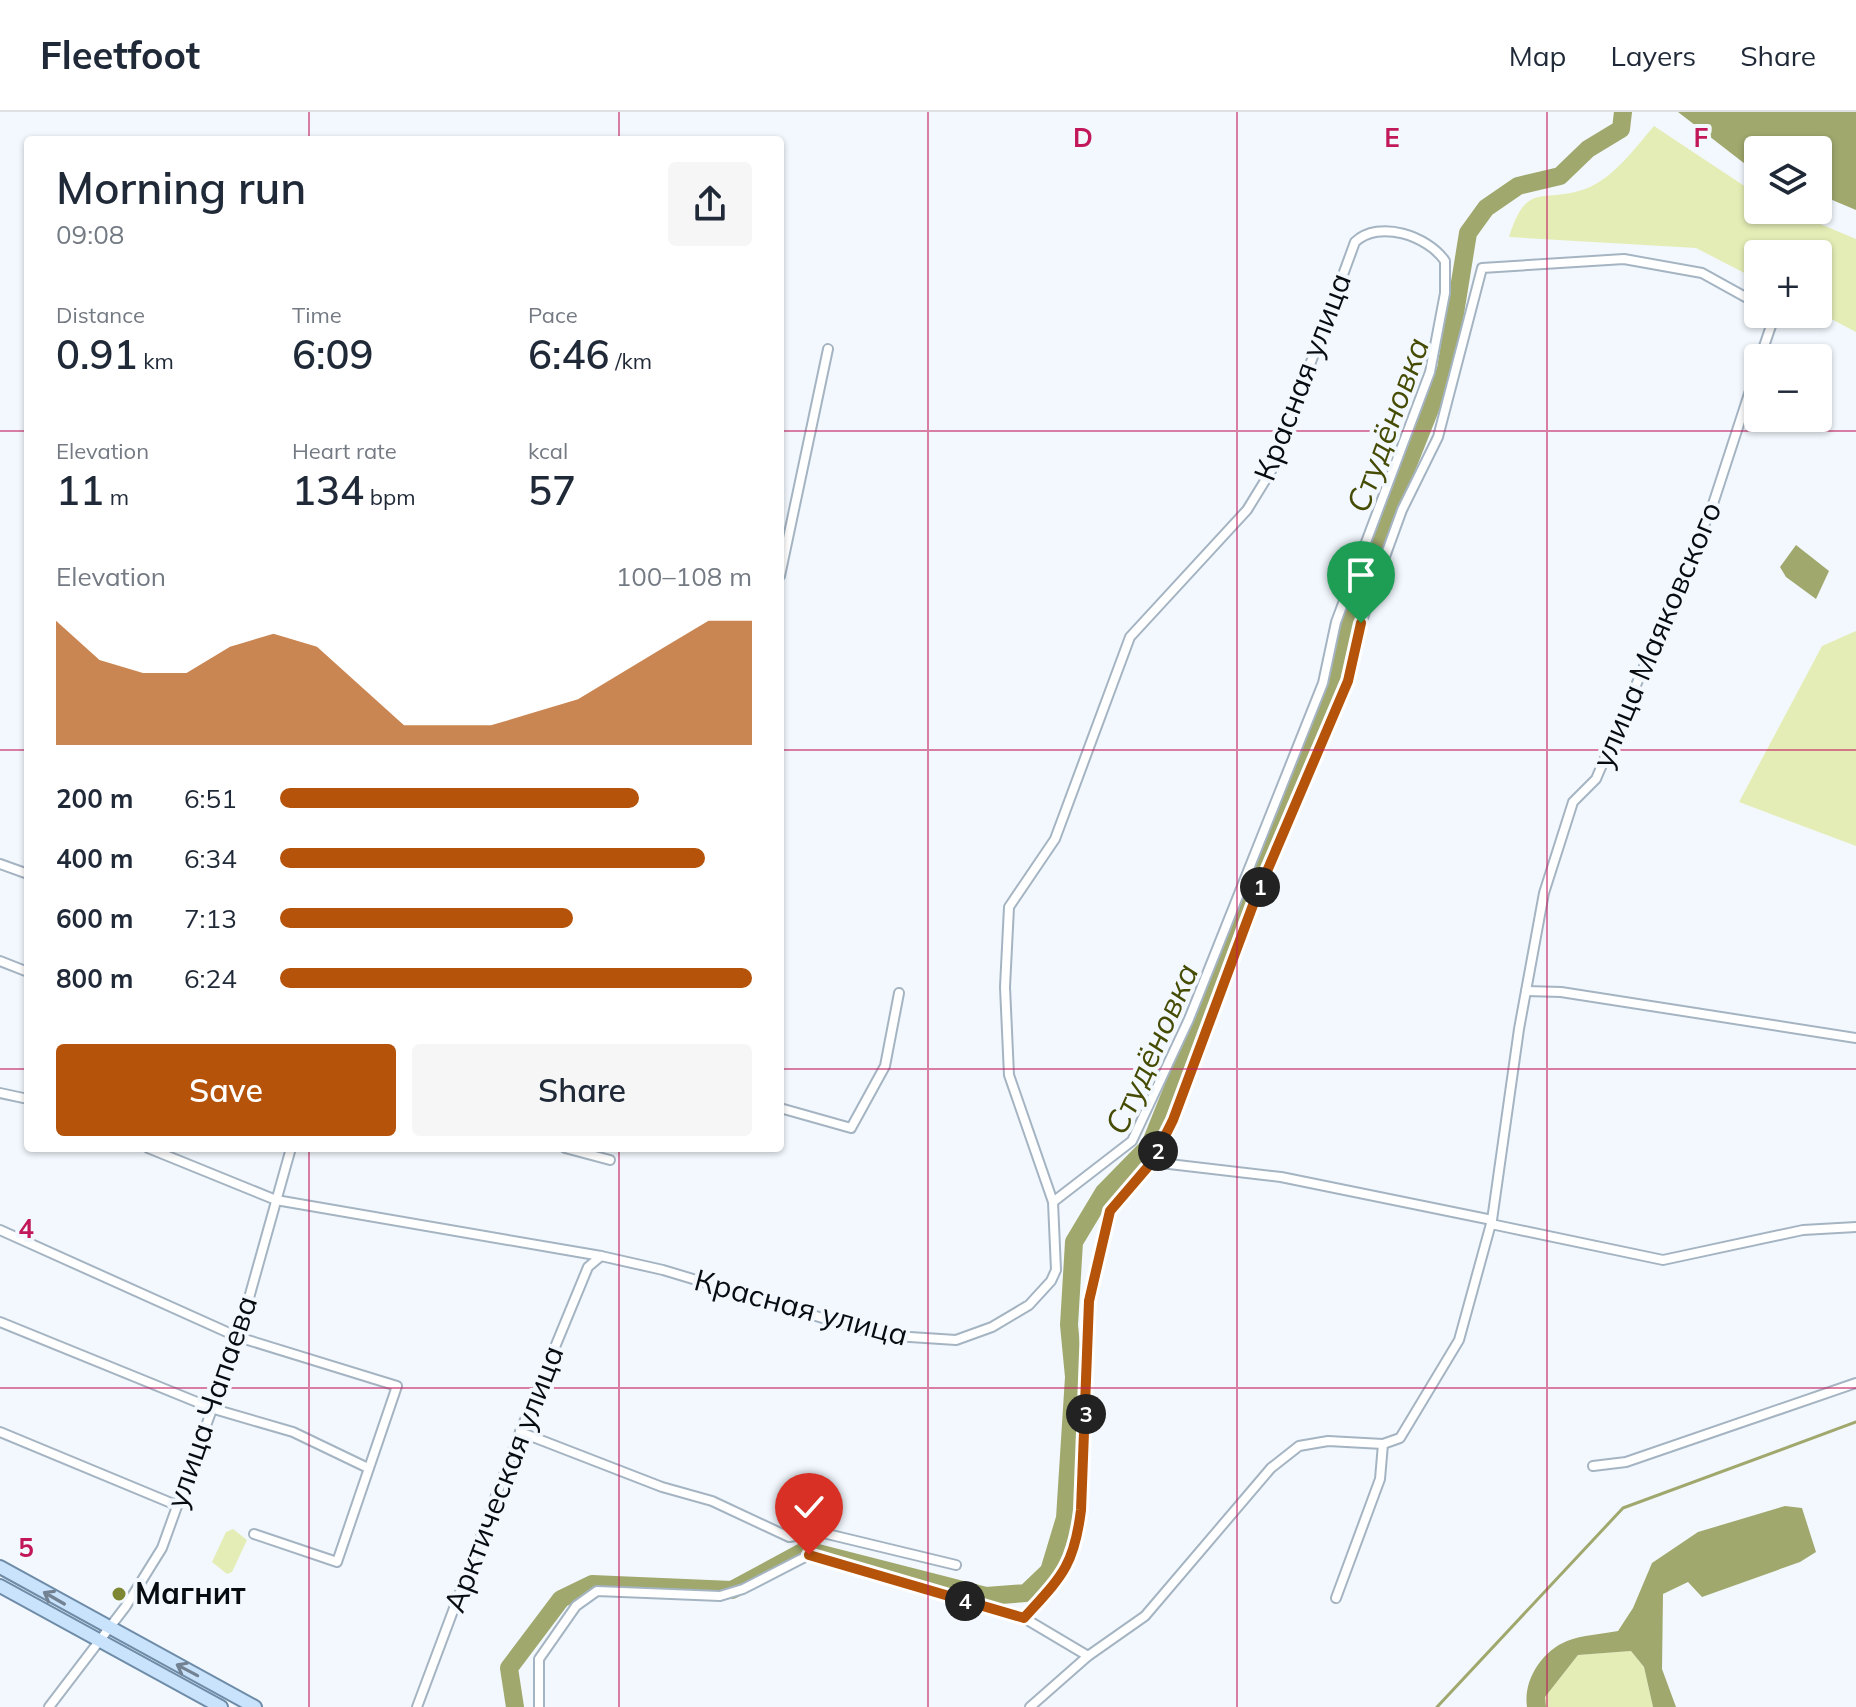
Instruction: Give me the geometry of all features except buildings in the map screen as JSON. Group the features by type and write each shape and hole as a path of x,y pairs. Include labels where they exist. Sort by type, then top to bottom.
{"main road":[{"path":"0,1567 255,1707"},
{"path":"0,1586 221,1707"}],"street":[{"name":"Красная улица","path":"158,1152 276,1200 601,1256 663,1270 879,1335 956,1340 1011,1317 1029,1305 1051,1281 1056,1270 1053,1202 1009,1075 1005,987 1009,907 1055,839 1130,637 1247,510 1271,471 1355,242 1362,235 1393,231 1433,247 1445,261 1445,293 1430,372 1336,622 1323,683 1189,1019 1132,1141 1053,1202"},
{"path":"1024,1618 1069,1568 1077,1540 1088,1387 1089,1301 1110,1211 1152,1162 1173,1120 1256,897 1348,681 1361,623 1397,524 1438,437 1482,268 1624,259 1702,273 1744,296"},
{"path":"784,557 828,349"},
{"name":"улица Маяковского","path":"1383,1444 1400,1438 1459,1340 1492,1222 1526,991 1544,893 1573,802 1596,779 1706,522 1744,408"},
{"path":"0,864 24,873"},
{"path":"0,961 24,970"},
{"path":"1526,991 1561,992 1856,1038"},
{"path":"784,1109 851,1128 885,1066 899,993"},
{"path":"0,1093 24,1098"},
{"name":"улица Чапаева","path":"49,1707 100,1641 162,1548 238,1337 290,1152"},
{"path":"580,1152 610,1160"},
{"path":"1152,1162 1281,1177 1663,1260 1803,1230 1856,1227"},
{"path":"0,1230 238,1337 397,1386 337,1562 254,1534"},
{"name":"Арктическая улица","path":"417,1707 520,1432 588,1267 601,1256"},
{"path":"0,1322 214,1409 293,1432 368,1468"},
{"path":"1593,1466 1626,1462 1856,1383"},
{"path":"0,1432 176,1505"},
{"path":"520,1432 662,1487 712,1501 789,1537 819,1532 956,1565"},
{"path":"1030,1707 1088,1656 1145,1616 1271,1468 1299,1446 1328,1441 1383,1444 1380,1479 1336,1598"},
{"path":"539,1707 539,1659 576,1606 597,1591 720,1596 743,1589 809,1555 1024,1618 1088,1656"}],"shaded area":[{"path":"1678,112 1856,112 1856,210 1832,200 1832,136 1744,136 1744,163"},
{"path":"1654,126 1744,186 1744,224 1820,224 1856,239 1856,332 1832,319 1832,240 1744,240 1744,273 1696,248 1509,237 1522,208 1530,201 1585,189 1605,178"},
{"path":"1796,545 1829,571 1816,599 1786,577 1780,567"},
{"path":"1856,631 1856,846 1739,802 1822,646"},
{"path":"1785,1506 1802,1508 1816,1552 1800,1562 1702,1597 1688,1582 1663,1594 1662,1669 1676,1707 1653,1707 1644,1667 1631,1651 1578,1655 1545,1697 1546,1707 1527,1707 1531,1677 1542,1659 1567,1641 1618,1631 1633,1608 1652,1563 1698,1532"},
{"path":"233,1529 247,1540 232,1572 227,1574 212,1562 226,1532"},
{"path":"1631,1651 1644,1667 1653,1707 1546,1707 1545,1697 1578,1655"}],"waterway":[{"name":"Студёновка","path":"515,1707 509,1668 561,1599 592,1584 732,1590 806,1550 986,1596 1026,1593 1049,1571 1065,1518 1074,1377 1069,1325 1074,1242 1104,1192 1150,1145 1339,675 1344,625 1446,369 1468,233 1486,208 1518,186 1560,176 1588,149 1621,129 1623,112"},
{"path":"1437,1707 1623,1508 1856,1422"}],"place":[{"name":"Магнит","path":"119,1594"}],"route":[{"path":"809,1555 1024,1618 1069,1568 1081,1510 1089,1301 1110,1211 1152,1162 1173,1120 1256,897 1348,681 1361,623"}]}
